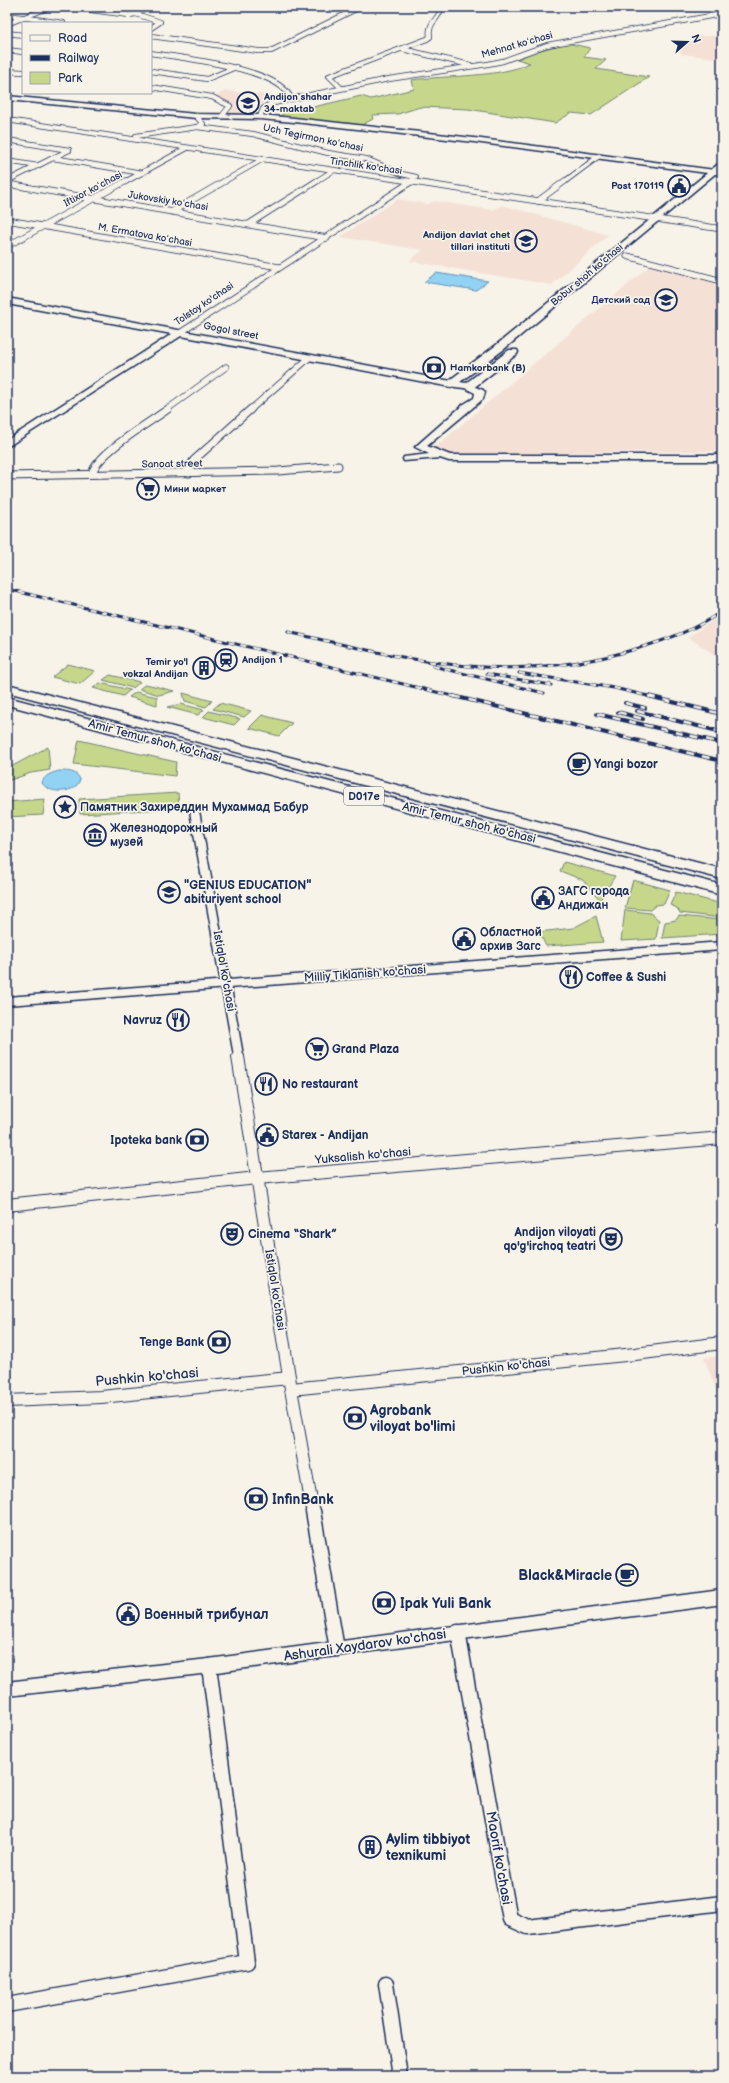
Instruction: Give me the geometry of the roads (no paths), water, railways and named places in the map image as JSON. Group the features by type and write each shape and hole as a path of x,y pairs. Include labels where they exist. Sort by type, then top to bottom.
{"main road":[{"name":"Bobur shoh ko'chasi","path":"451,384 499,348 654,219 717,172 722,164"},
{"name":"Bobur shoh ko'chasi","path":"609,271 681,211"},
{"path":"516,334 531,336"},
{"path":"451,384 468,388 516,349 499,348"},
{"name":"Amir Temur shoh ko'chasi","path":"7,688 722,874"},
{"name":"Amir Temur shoh ko'chasi","path":"7,701 722,890"},
{"path":"45,712 58,702"}],"street":[{"path":"7,24 50,7"},
{"path":"68,7 125,15 136,14 160,22 152,27"},
{"path":"136,7 135,9 138,11 136,14"},
{"path":"152,36 258,52 271,51 360,7"},
{"path":"341,88 329,76 430,37 429,29 431,22 441,12 441,7"},
{"name":"Mehnat koʻchasi","path":"703,7 722,13"},
{"name":"Mehnat koʻchasi","path":"260,117 263,109 270,104 291,99 341,88 474,67 503,61 547,45 722,13"},
{"path":"7,15 55,22"},
{"path":"7,33 22,35"},
{"path":"402,49 474,67"},
{"path":"7,50 22,52"},
{"path":"152,54 213,62 236,67 282,86 289,93 291,99"},
{"path":"152,72 207,79 236,67"},
{"path":"7,71 22,72"},
{"path":"152,88 212,97 230,106 222,116"},
{"path":"7,98 196,116 260,117 474,140 717,172"},
{"path":"125,138 197,127 203,124 196,116"},
{"name":"Tinchlik ko'chasi","path":"7,120 722,229"},
{"name":"Uch Tegirmon koʻchasi","path":"197,127 253,134 328,152 366,159 402,174 416,177 412,181"},
{"path":"7,140 69,150 7,183"},
{"name":"Iftixor koʻchasi","path":"7,246 187,148"},
{"path":"538,201 599,156"},
{"path":"53,158 142,173"},
{"path":"173,211 263,159"},
{"path":"7,161 38,166"},
{"path":"249,224 334,170"},
{"name":"Tolstoy ko'chasi","path":"7,444 412,181"},
{"name":"Jukovskiy koʻchasi","path":"7,183 326,238"},
{"name":"M. Ermatova koʻchasi","path":"7,220 279,267"},
{"path":"627,256 722,280"},
{"name":"Gogol street","path":"7,300 451,384"},
{"path":"188,473 188,468 194,460 309,358"},
{"path":"92,474 94,466 107,452 226,367"},
{"path":"441,456 420,447 467,406 478,399 480,392 468,388"},
{"path":"408,459 441,456 480,458 722,458"},
{"name":"Sanoat street","path":"7,476 292,471 338,466"},
{"name":"Istiqlol ko'chasi","path":"194,814 227,985 290,1383 337,1649"},
{"name":"Milliy Tiklanish ko'chasi","path":"7,1001 722,946"},
{"name":"Yuksalish ko'chasi","path":"7,1205 258,1178 722,1138"},
{"name":"Pushkin ko'chasi","path":"7,1401 102,1397 290,1383 635,1354 722,1343"},
{"name":"Ashurali Xaydarov ko'chasi","path":"7,1689 209,1666 722,1597"},
{"name":"Maorif ko'chasi","path":"458,1632 510,1918 528,1927 722,1903"},
{"path":"7,2005 247,1962 209,1666"},
{"path":"386,1984 400,2076"}],"water":[{"path":"436,273 488,281 476,290 424,282"},
{"path":"59,771 69,771 76,774 80,779 78,784 69,790 56,791 50,790 42,783 43,780 49,775"}],"railway":[{"path":"7,589 457,697"},
{"path":"288,632 377,652 463,666 505,668 548,666 593,660 650,645 693,628 722,611"},
{"path":"433,666 544,693"},
{"path":"519,673 614,688 652,697"},
{"path":"487,674 551,685"},
{"path":"453,696 722,761"},
{"path":"648,696 722,714"},
{"path":"625,703 645,708"},
{"path":"637,711 722,732"},
{"path":"618,712 643,719"},
{"path":"597,714 722,743"}],"place":[{"name":"Andijon shahar 34-maktab","path":"248,103"},
{"name":"Post 170119","path":"679,186"},
{"name":"Andijon davlat chet tillari instituti","path":"526,241"},
{"name":"Детский сад","path":"666,300"},
{"name":"Hamkorbank (B)","path":"434,368"},
{"name":"Мини маркет","path":"148,489"},
{"name":"Andijon 1","path":"226,660"},
{"name":"Temir yo'l vokzal Andijan","path":"204,668"},
{"name":"Yangi bozor","path":"579,764"},
{"name":"Памятник Захиреддин Мухаммад Бабур","path":"65,807"},
{"name":"Железнодорожный музей","path":"95,835"},
{"name":"\"GENIUS EDUCATION\" abituriyent school","path":"169,892"},
{"name":"ЗАГС города Андижан","path":"543,898"},
{"name":"Областной архив Загс","path":"464,939"},
{"name":"Coffee & Sushi","path":"571,977"},
{"name":"Navruz","path":"178,1020"},
{"name":"Grand Plaza","path":"317,1049"},
{"name":"No restaurant","path":"266,1084"},
{"name":"Starex - Andijan","path":"267,1135"},
{"name":"Ipoteka bank","path":"197,1140"},
{"name":"Cinema “Shark”","path":"232,1234"},
{"name":"Andijon viloyati qo'g'irchoq teatri","path":"611,1239"},
{"name":"Tenge Bank","path":"219,1342"},
{"name":"Agrobank viloyat bo'limi","path":"355,1418"},
{"name":"InfinBank","path":"256,1499"},
{"name":"Black&Miracle","path":"627,1575"},
{"name":"Ipak Yuli Bank","path":"384,1603"},
{"name":"Военный трибунал","path":"128,1614"},
{"name":"Aylim tibbiyot texnikumi","path":"370,1847"}]}
